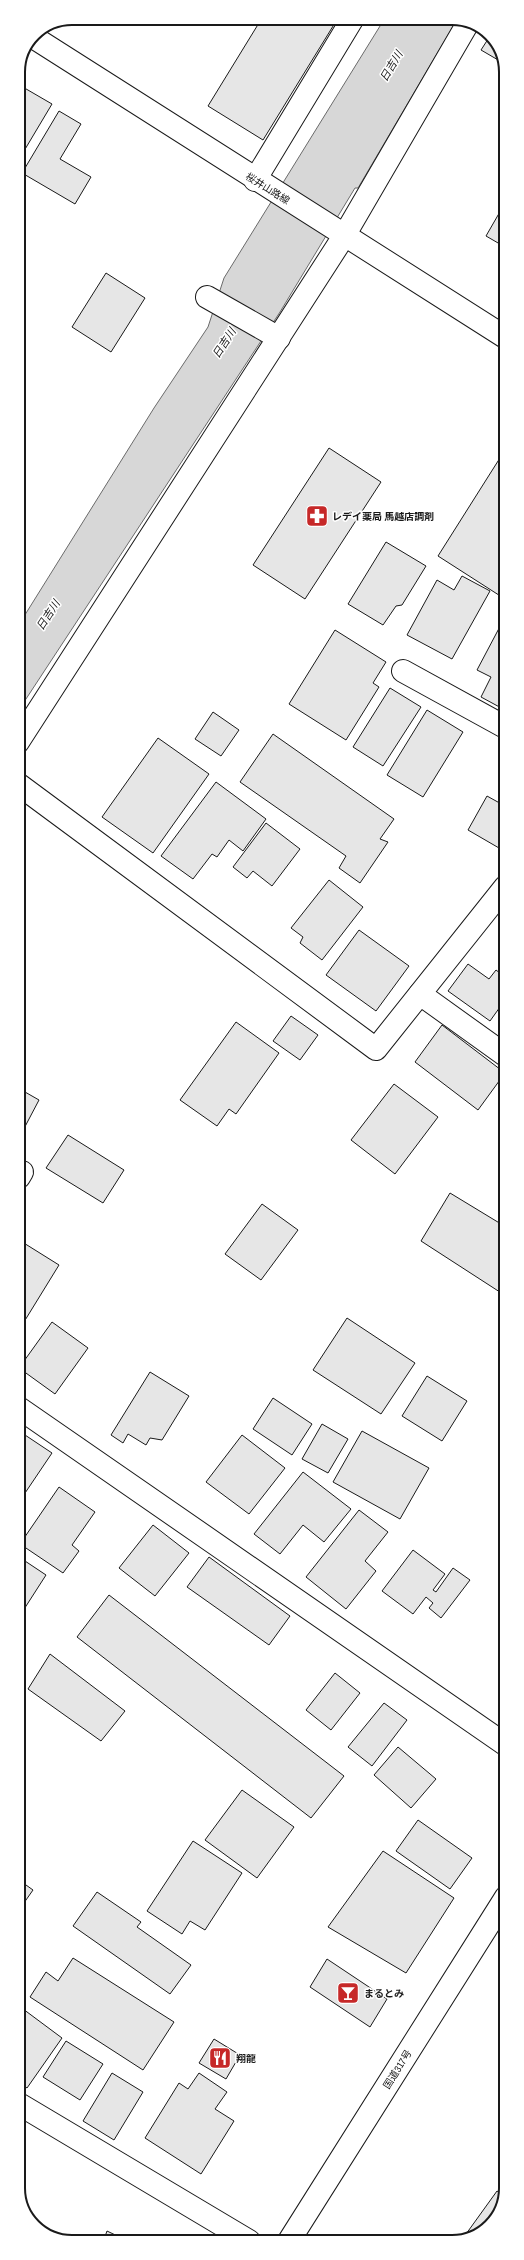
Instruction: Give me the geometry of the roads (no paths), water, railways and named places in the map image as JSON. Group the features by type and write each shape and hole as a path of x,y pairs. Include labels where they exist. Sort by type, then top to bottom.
{"main road":[{"path":"256,181 349,25"},
{"path":"25,731 343,235 465,27"},
{"name":"桜井山路線","path":"38,40 256,181 499,333"},
{"path":"207,297 277,337"},
{"path":"403,671 499,724"},
{"path":"25,789 376,1049 499,895"},
{"path":"420,994 499,1050"},
{"path":"25,1412 499,1740"},
{"name":"国道317号","path":"293,2235 499,1908"},
{"path":"25,2108 237,2235"}],"water":[{"name":"日吉川","path":"381,25 454,25 358,188 355,188 280,312 25,700 25,615 154,408 208,327 224,278"}],"place":[{"name":"レデイ薬局 馬越店調剤","path":"317,516"},
{"name":"まるとみ","path":"348,1993"},
{"name":"翔龍","path":"220,2058"}]}
